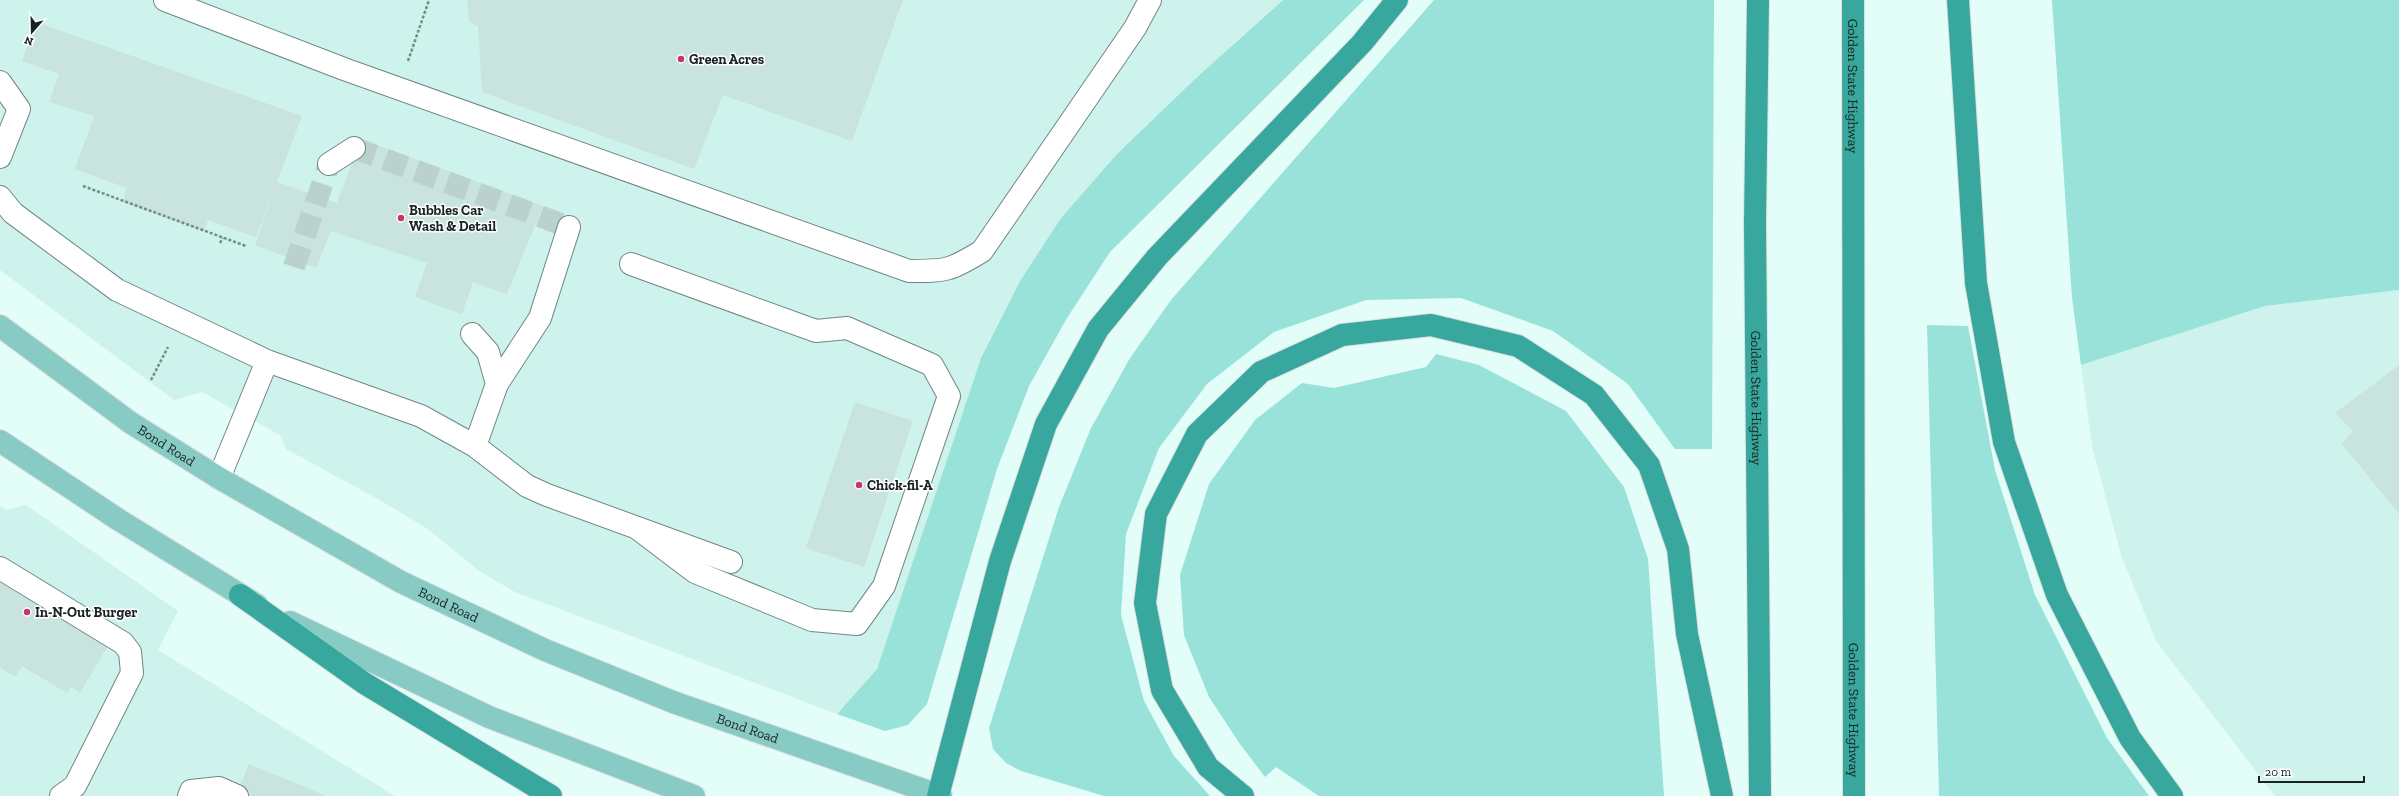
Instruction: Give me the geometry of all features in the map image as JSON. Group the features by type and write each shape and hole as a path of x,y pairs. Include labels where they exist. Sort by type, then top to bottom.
{"highway":[{"path":"939,796 1000,561 1044,431 1068,380 1098,328 1157,257 1362,43 1397,0"},
{"name":"Golden State Highway","path":"1758,0 1755,231 1760,796"},
{"name":"Golden State Highway","path":"1853,0 1854,796"},
{"path":"1958,0 1976,283 2004,442 2056,595 2130,738 2172,796"},
{"path":"1242,796 1208,767 1162,690 1145,603 1156,514 1197,434 1261,372 1342,335 1431,325 1518,346 1594,395 1649,465 1678,549 1687,634 1722,796"},
{"path":"240,595 364,683 551,796"}],"main road":[{"name":"Bond Road","path":"0,326 131,423 219,478 401,582 545,650 673,702 939,796"},
{"path":"2,446 240,595 328,642 488,717 694,796"}],"lane":[{"path":"165,0 344,69 909,271 942,271 958,266 982,251 1135,28 1150,0"},
{"path":"0,82 19,109 0,157"},
{"path":"328,164 354,148"},
{"path":"0,198 13,213 117,290 267,361 421,416 475,446 527,486 547,495 731,562"},
{"path":"475,446 497,384 540,318 570,227"},
{"path":"630,264 816,331 847,328 932,365 949,396 884,586 856,624 812,620 695,572 637,528"},
{"path":"472,334 488,352 497,384"},
{"path":"219,478 267,361"},
{"path":"0,568 123,643 130,652 132,673 75,786 61,796"},
{"path":"189,796 191,791 219,788 237,796"}],"path":[{"path":"406,65 430,0"},
{"path":"83,186 246,246"},
{"path":"220,243 223,238"},
{"path":"151,380 171,340"}],"shaded area":[{"path":"0,0 1283,0 1195,79 1117,154 1061,218 1020,281 981,358 877,669 837,714 515,592 479,571 428,529 378,499 286,449 280,435 202,392 174,400 0,270"},
{"path":"1283,0 1364,0 1110,252 1067,318 1029,386 997,469 927,704 908,725 885,731 837,714 877,669 981,358 1020,281 1061,218 1117,154 1195,79"},
{"path":"1434,0 1714,0 1712,449 1675,449 1628,384 1553,331 1461,298 1366,300 1274,332 1207,384 1159,448 1126,534 1121,615 1144,701 1174,756 1210,796 1104,796 1021,771 1006,763 993,749 989,728 1059,507 1091,428 1130,358 1171,300"},
{"path":"2052,0 2399,0 2399,290 2265,306 2081,365 2072,298"},
{"path":"2399,290 2399,796 2275,796 2156,641 2121,555 2092,446 2081,365 2265,306"},
{"path":"1927,325 1968,326 1995,470 2035,595 2107,738 2149,796 1939,796"},
{"path":"1436,354 1479,365 1566,411 1624,487 1648,559 1664,796 1319,796 1276,767 1265,777 1240,744 1209,697 1184,635 1180,575 1209,484 1255,420 1302,383 1334,388 1426,367"},
{"path":"26,505 178,611 158,650 395,796 0,796 0,506 6,510"}],"building":[{"name":"Green Acres","path":"467,0 903,0 852,141 723,95 694,169 482,92 478,26 469,22"},
{"path":"36,22 302,116 256,237 208,220 204,231 123,202 127,188 75,169 94,116 49,102 59,74 22,61"},
{"name":"Bubbles Car Wash & Detail","path":"361,139 543,206 507,294 473,282 462,314 415,297 427,263 331,231 316,268 255,245 277,182 337,203"},
{"path":"2399,365 2399,514 2342,444 2353,431 2335,413"},
{"name":"Chick-fil-A","path":"855,402 913,421 864,567 806,548"},
{"name":"In-N-Out Burger","path":"0,579 109,644 80,693 71,687 67,693 22,666 15,677 0,667"},
{"path":"249,764 326,796 236,796"}],"tunnel":[{"path":"354,148 569,227"},
{"path":"294,267 329,164"}],"place":[{"name":"Green Acres","path":"681,59"},
{"name":"Bubbles Car Wash & Detail","path":"401,218"},
{"name":"Chick-fil-A","path":"859,485"},
{"name":"In-N-Out Burger","path":"27,612"}]}
